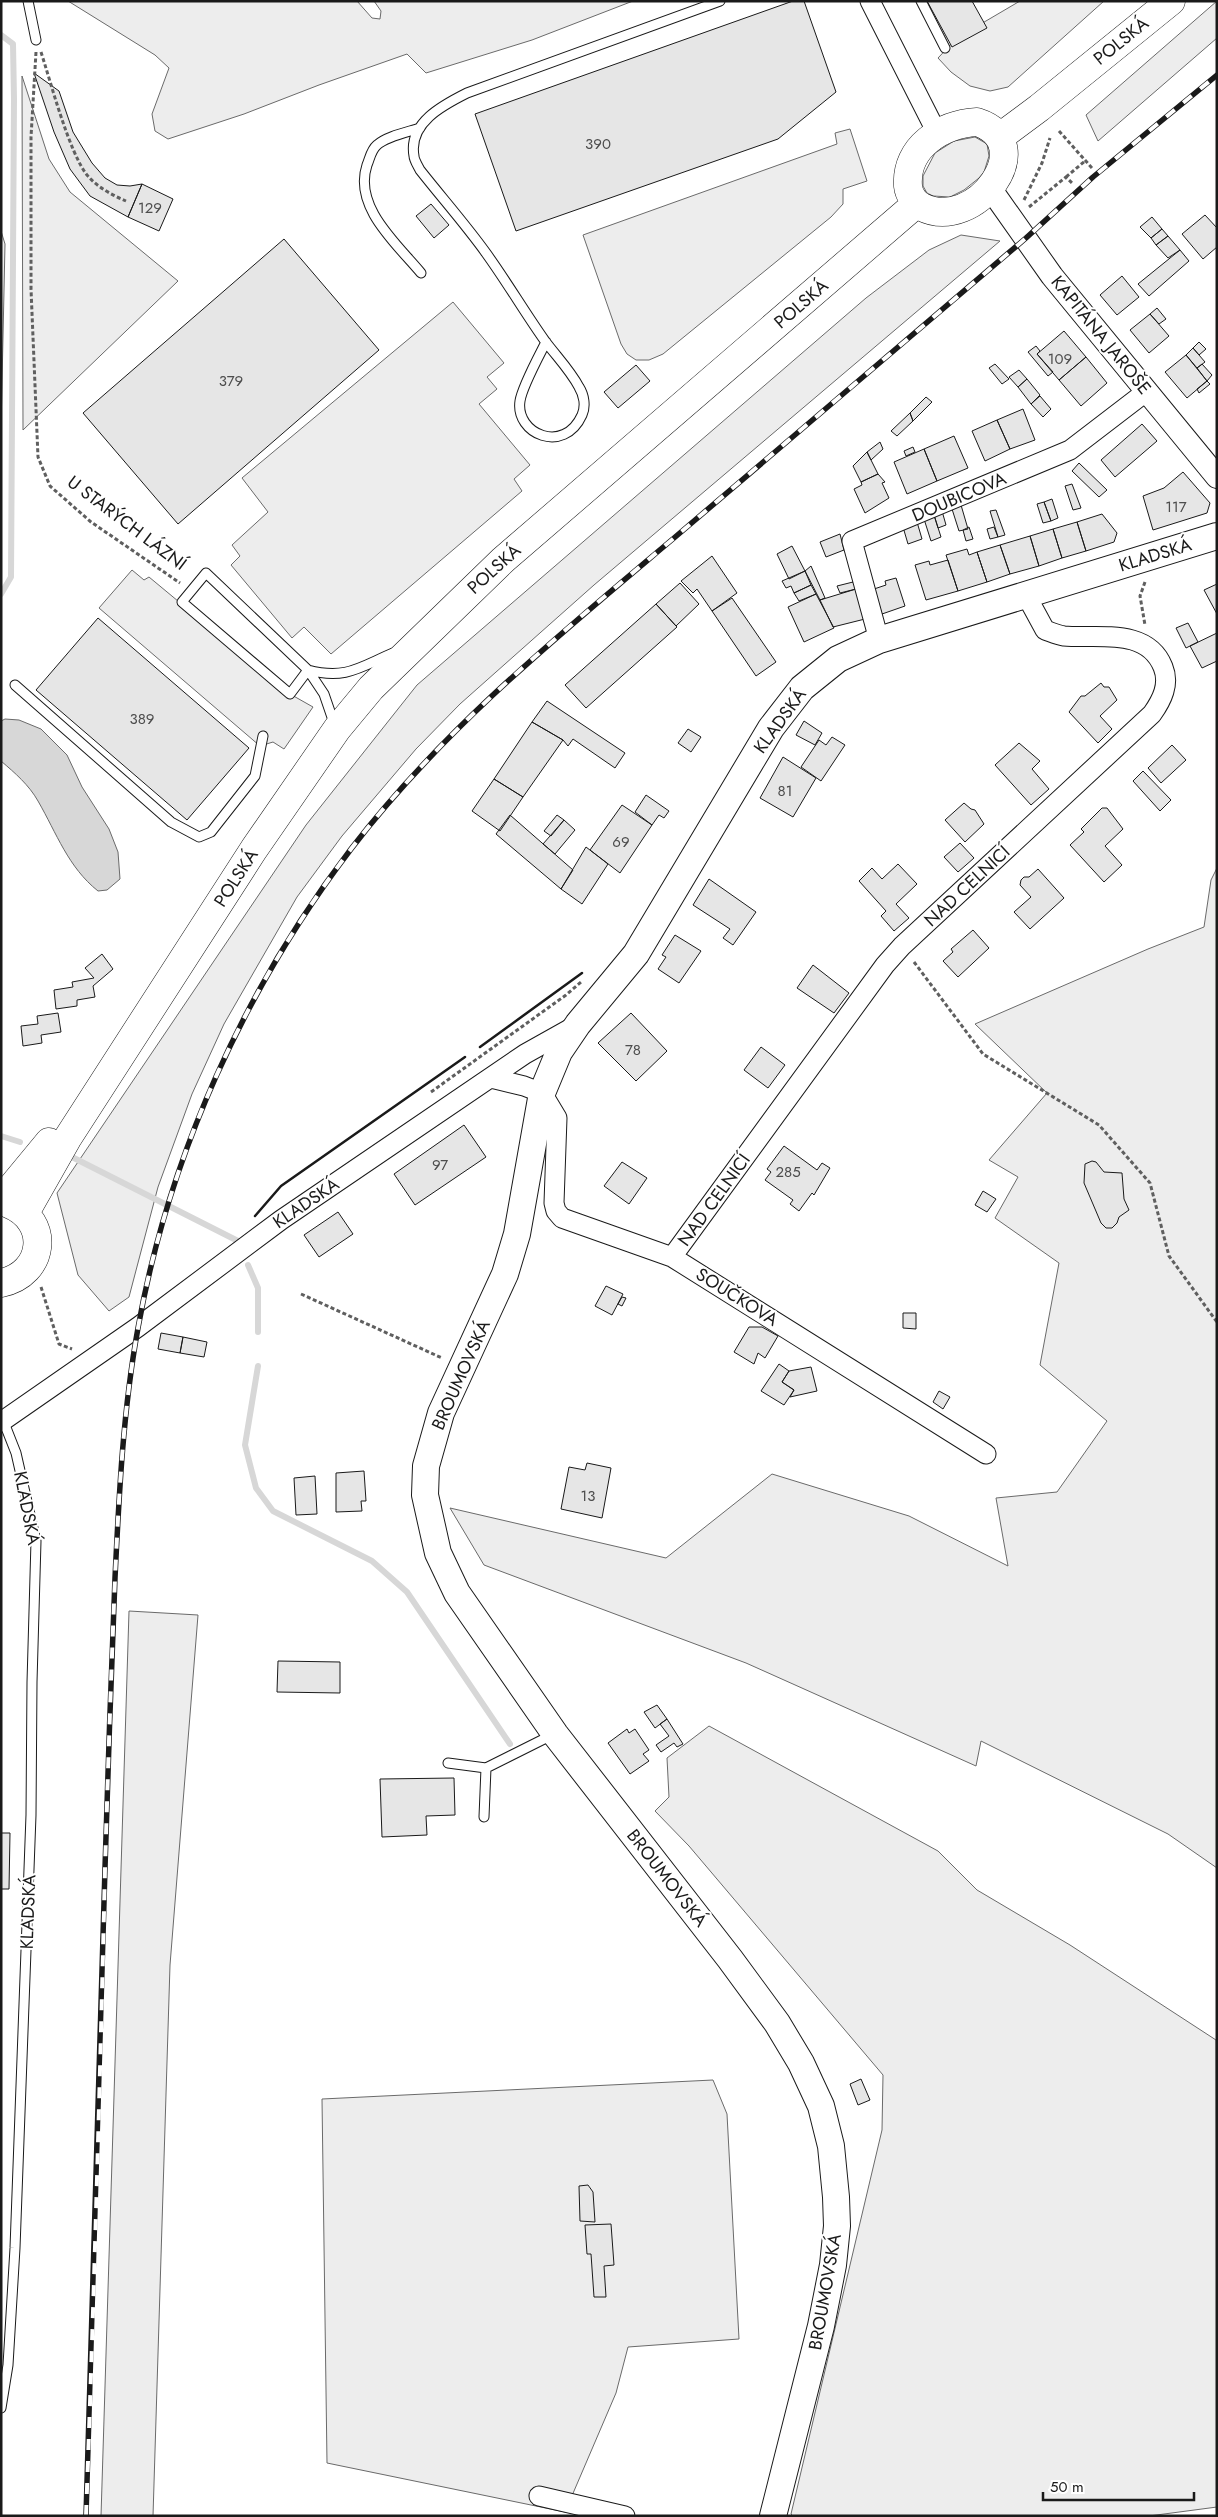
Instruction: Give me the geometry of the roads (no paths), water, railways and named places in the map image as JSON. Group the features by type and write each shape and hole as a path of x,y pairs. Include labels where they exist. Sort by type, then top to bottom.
{"main road":[{"name":"POLSKÁ","path":"1000,137 1171,1"},
{"path":"977,122 990,126 1000,137 1004,158 997,179 990,188 972,203 954,211 928,210 916,204 908,191 907,175 910,163 924,142 937,133 961,123 977,122"},
{"name":"POLSKÁ","path":"9,1205 38,1157 153,1006 254,849 337,729 371,688 414,644 503,560 916,204"},
{"name":"KLADSKÁ","path":"506,1274 517,1234 542,1093 559,1052 578,1024 636,954 771,728 802,688 838,659 879,640 1217,536"},
{"path":"1,1283 20,1276 34,1260 38,1241 32,1222 9,1205"},
{"name":"BROUMOVSKÁ","path":"506,1274 464,1368 441,1413 426,1466 425,1495 438,1553 457,1593 555,1734 730,1959 777,2023 801,2063 821,2106 832,2146 837,2226 833,2265 822,2326 773,2516"}],"street":[{"path":"870,1 937,133"},
{"name":"KAPITÁNA JAROŠE","path":"990,188 1052,276 1217,477"},
{"name":"DOUBICOVA","path":"879,640 852,541 1070,450 1147,391"},
{"name":"NAD CELNICÍ","path":"672,1257 885,965 902,946 1152,714 1166,689 1166,674 1160,660 1150,647 1129,639 1062,636 1045,630 1026,595"},
{"name":"KLADSKÁ","path":"2,1421 138,1326 281,1220 525,1054 578,1024"},
{"path":"491,1078 524,1086 542,1093"},
{"name":"SOUČKOVA","path":"542,1093 557,1118 554,1203 556,1211 562,1218 672,1257 986,1454"},
{"path":"539,2496 625,2516"}],"lane":[{"path":"28,1 36,40"},
{"path":"546,342 520,401 521,416 530,429 545,437 561,437 576,428 584,410 583,393 570,371 546,342 486,252 420,170 414,156 420,128 429,116 446,103 466,93 720,1"},
{"path":"920,1 945,48"},
{"path":"420,128 379,143 372,151 364,176 366,198 383,228 421,273"},
{"name":"U STARÝCH LÁZNÍ","path":"308,670 290,694 182,602 206,573 308,670 324,694 337,729"},
{"path":"308,670 328,675 343,674 414,644"},
{"path":"14,685 171,822 199,837 211,832 254,776 263,736"},
{"name":"KLADSKÁ","path":"1,2408 8,2365 15,2248 31,1815 36,1541 16,1453 2,1421"},
{"path":"448,1763 486,1768 555,1734"},
{"path":"484,1817 486,1768"}],"waterway":[{"path":"1,35 13,44 14,99 11,577 1,594"},
{"path":"1,1136 20,1142"},
{"path":"70,1156 238,1241"},
{"path":"248,1265 258,1288 258,1332"},
{"path":"258,1366 245,1445 256,1488 273,1511 372,1561 407,1592 510,1744"}],"railway":[{"path":"86,2516 111,1687 122,1453 133,1359 152,1263 169,1200 191,1137 216,1076 245,1016 277,958 313,902 351,849 387,805 463,723 546,647 1026,238 1093,177 1217,75"}]}
